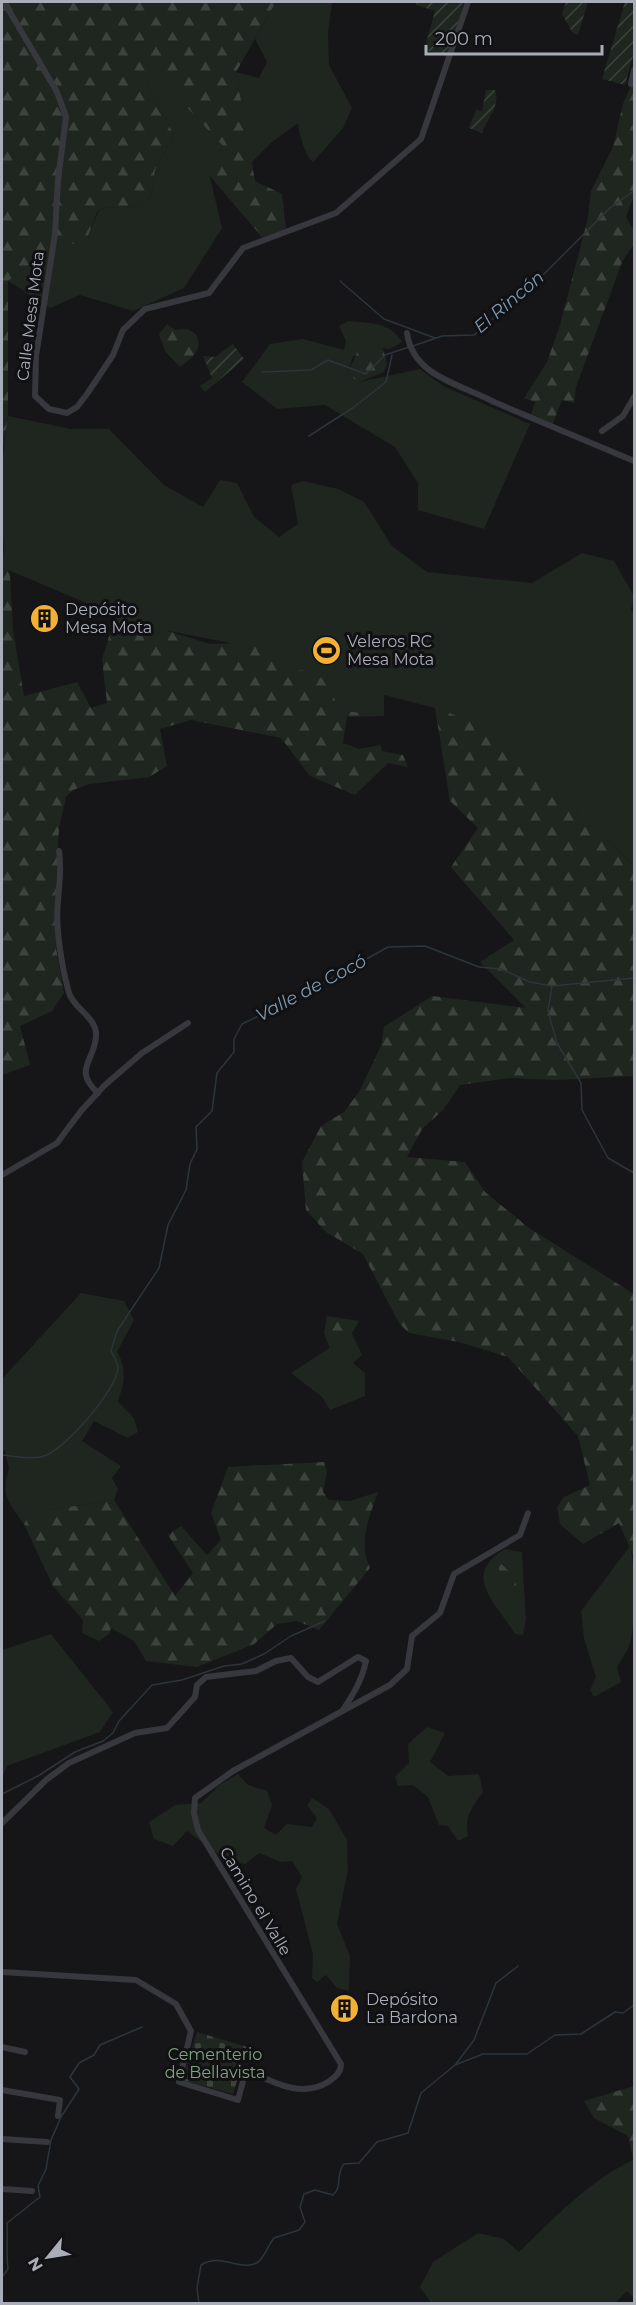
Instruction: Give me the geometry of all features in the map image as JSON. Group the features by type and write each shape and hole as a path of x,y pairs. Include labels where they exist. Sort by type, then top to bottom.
{"street":[{"name":"Calle Mesa Mota","path":"4,2 57,92 66,117 55,234 43,298 34,380 35,396 49,409 67,413 77,407 87,394 112,355 123,330 145,309 208,293 243,248 336,213 421,139 468,2"},
{"path":"631,84 634,70"},
{"path":"407,333 415,358 449,383 473,390 494,402 634,461"},
{"path":"602,431 623,416 634,397"},
{"path":"59,851 62,868 58,901 59,926 66,980 74,1003 94,1025 97,1036 86,1065 86,1076 89,1084 98,1093"},
{"path":"2,1175 57,1143 98,1093 142,1053 188,1023"},
{"path":"342,1710 390,1685 406,1668 412,1636 440,1613 454,1574 520,1534 528,1514"},
{"path":"2,1823 46,1779 69,1763 135,1732 166,1728 195,1697 197,1686 206,1677 256,1671 276,1661 291,1658 308,1677 318,1682 358,1657 366,1661 360,1684 342,1710"},
{"name":"Camino el Valle","path":"2,1972 136,1980 176,2004 191,2031 179,2082 238,2100 246,2070 294,2089 309,2089 334,2078 339,2073 341,2064 198,1830 194,1812 195,1798 233,1771 342,1710"},
{"path":"2,2047 25,2052"},
{"path":"2,2090 60,2100 58,2116"},
{"path":"2,2139 48,2142"},
{"path":"2,2189 32,2191"}],"green space":[{"path":"2,2 276,2 236,72 255,181 282,194 286,229 262,237 210,176 224,147 146,63 149,89 174,135 155,170 151,197 137,206 103,208 97,212 88,236 71,245 55,244 8,281 8,416 2,454"},
{"path":"276,2 332,2 328,33 329,65 352,108 343,128 313,162 305,150 298,123 272,142 251,163 236,72 259,78 267,62 255,39"},
{"path":"417,2 464,2 448,57 424,50 435,11 416,5"},
{"path":"566,2 588,2 578,35 572,32 562,14"},
{"path":"625,2 634,2 634,52 625,85 602,79"},
{"path":"145,62 225,147 210,177 222,228 184,288 133,311 80,295 50,308 8,281 55,244 88,236 98,212 103,208 137,206 151,197 155,170 174,135 149,89"},
{"path":"634,79 634,195 626,217 634,231 634,243 622,262 576,387 574,403 562,400 552,426 530,417 535,402 524,398 547,362 560,325 588,218 591,191 613,147 623,104"},
{"path":"486,90 495,90 496,101 482,133 469,128 476,110 482,111"},
{"path":"348,321 386,327 402,342 390,349 383,348 353,356 347,374 359,382 420,369 443,386 530,424 484,529 418,510 418,483 395,447 325,405 277,409 242,382 270,344 303,339 344,350 346,341 339,326"},
{"path":"167,324 175,330 187,329 196,334 198,340 195,353 180,367 165,351 159,334"},
{"path":"233,344 244,359 205,392 200,386 212,378 203,356 215,357"},
{"path":"383,348 387,364 384,372 359,382 347,374 358,351"},
{"path":"8,416 71,429 109,429 164,485 203,507 220,480 237,483 254,517 279,537 298,524 291,485 303,481 338,489 364,502 392,546 427,572 532,583 582,553 614,561 634,596 631,610 634,613 634,865 574,811 435,708 384,695 384,716 339,710 302,670 280,670 240,645 159,629 117,616 6,569 2,493 3,453"},
{"path":"2,546 10,576 13,629 24,696 77,682 91,708 107,703 102,659 116,615 210,644 280,642 280,670 302,670 327,680 339,710 384,716 347,717 343,743 359,749 381,745 382,751 403,755 408,767 388,763 355,795 310,776 281,738 191,720 160,729 167,766 149,777 90,784 73,790 66,797 59,828 55,910 61,943 56,948 64,993 52,1011 20,1026 30,1065 2,1075"},
{"path":"435,708 486,726 634,865 634,1076 556,1080 510,1078 460,1085 443,1110 422,1129 407,1157 465,1162 485,1192 529,1228 634,1294 634,1557 619,1523 583,1544 560,1524 557,1507 564,1497 590,1485 578,1436 508,1357 459,1342 409,1333 399,1323 363,1254 326,1232 306,1210 302,1162 321,1126 344,1112 359,1092 381,1046 384,1027 432,996 526,1008 480,962 514,940 451,867 478,828 450,801"},
{"path":"81,1293 124,1301 134,1320 117,1352 124,1371 118,1402 134,1418 138,1432 128,1438 94,1421 82,1441 121,1466 112,1478 118,1489 114,1500 31,1513 24,1524 10,1504 6,1492 6,1477 9,1469 5,1451 2,1452 2,1379"},
{"path":"327,1316 359,1321 352,1333 330,1349 324,1333"},
{"path":"352,1333 362,1355 353,1363 365,1373 365,1396 330,1410 322,1397 291,1373"},
{"path":"324,1462 327,1472 323,1492 329,1500 350,1501 378,1492 366,1530 365,1549 370,1568 319,1630 297,1621 277,1624 254,1644 197,1667 146,1661 134,1641 111,1628 109,1634 99,1641 82,1633 83,1620 53,1586 24,1524 30,1513 114,1500 175,1596 193,1573 168,1535 181,1526 207,1555 221,1540 211,1513 228,1467"},
{"path":"630,1546 634,1609 629,1646 617,1668 621,1682 594,1697 590,1690 596,1677 584,1639 581,1611"},
{"path":"505,1549 522,1552 526,1619 523,1635 515,1634 486,1590 485,1569 492,1559"},
{"path":"499,1562 514,1579 516,1601 507,1593 502,1584"},
{"path":"51,1634 113,1712 100,1732 7,1766 2,1778 2,1650"},
{"path":"427,1727 445,1733 430,1762 448,1776 479,1774 483,1792 468,1818 468,1836 458,1841 448,1826 439,1825 428,1797 413,1785 398,1786 395,1777 409,1763 408,1744"},
{"path":"238,1774 248,1785 267,1791 272,1805 264,1828 276,1835 287,1824 312,1827 317,1818 307,1805 312,1798 329,1809 347,1840 348,1869 337,1924 350,1956 349,1991 337,1988 326,1975 317,1982 312,1978 313,1954 296,1889 302,1877 292,1861 281,1862 259,1853 245,1864 222,1857 187,1831 173,1846 154,1839 149,1822 175,1805 201,1803 221,1784"},
{"name":"Cementerio de Bellavista","path":"197,2032 247,2047 233,2094 183,2080"},
{"path":"634,2086 634,2164 628,2136 594,2118 584,2101"},
{"path":"633,2160 634,2298 627,2291 615,2303 431,2303 420,2287 433,2262 478,2233 504,2239 519,2252 587,2189"}],"waterway":[{"name":"El Rincón","path":"413,346 442,336 474,335 541,277 611,207 634,191"},
{"path":"340,281 384,319 435,338"},
{"name":"El Rincón","path":"262,372 311,370 328,360 366,374 385,355 409,347"},
{"path":"309,436 354,407 386,382 392,355"},
{"name":"Valle de Cocó","path":"2,1455 34,1458 53,1451 88,1418 109,1390 118,1368 111,1351 117,1331 159,1268 168,1225 186,1190 190,1164 197,1149 196,1127 212,1111 217,1073 234,1052 234,1039 242,1024 300,996 388,947 425,946 479,967 501,969 530,982 552,986 548,1011 557,1043 581,1083 582,1110 608,1158 634,1173"},
{"path":"552,986 634,978"},
{"path":"2,1794 38,1776 75,1752 103,1741 113,1733 119,1721 152,1685 182,1680 224,1666 242,1664 264,1654 291,1636 325,1621"},
{"path":"456,2064 474,2040 496,1983 518,1966"},
{"path":"199,2304 197,2288 201,2265 216,2261 252,2265 260,2260 274,2238 299,2230 305,2222 300,2207 304,2194 315,2190 333,2195 338,2188 340,2172 344,2164 359,2163 377,2142 408,2133 421,2093 455,2065 483,2054 527,2054 555,2035 581,2034 615,2012 623,2013 634,2005"},
{"path":"2,2277 8,2269 7,2223 40,2197 38,2186 46,2169 51,2140 61,2117 79,2089 70,2077 79,2063 94,2055 100,2045 142,2027"}],"place":[{"name":"Depósito Mesa Mota","path":"44,618"},
{"name":"Veleros RC Mesa Mota","path":"326,650"},
{"name":"Depósito La Bardona","path":"345,2008"}]}
